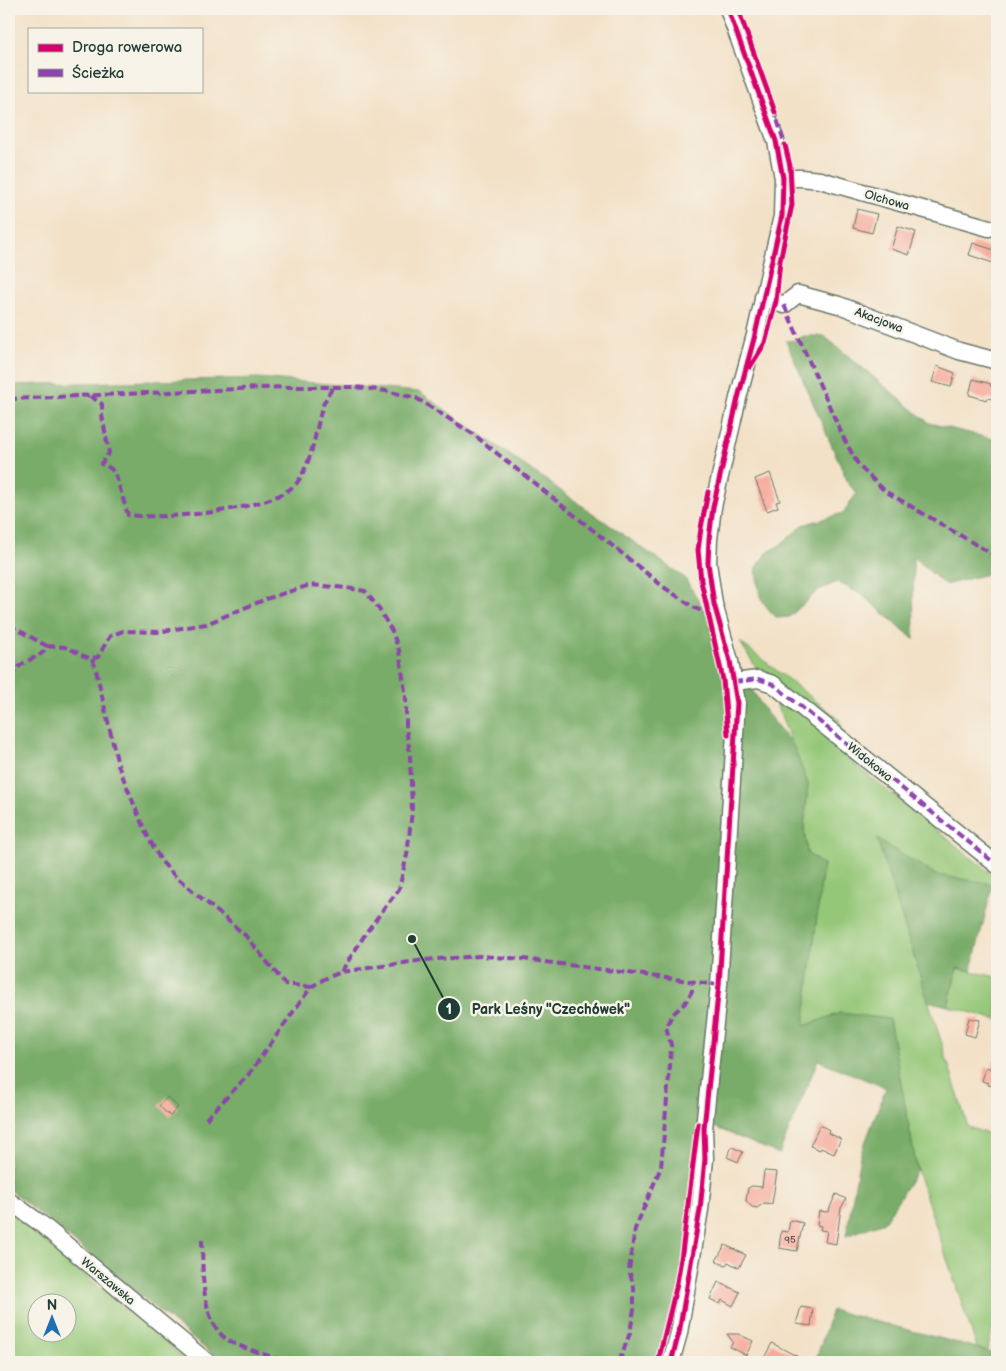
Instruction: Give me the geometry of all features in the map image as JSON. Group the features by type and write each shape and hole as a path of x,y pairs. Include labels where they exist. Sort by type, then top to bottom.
{"street":[{"path":"671,1362 679,1333 699,1217 705,1159 704,1128 719,985 737,703 730,661 714,604 708,563 708,539 738,398 782,216 783,178 776,141 728,9"},
{"name":"Olchowa","path":"783,178 820,180 989,228"},
{"name":"Akacjowa","path":"763,297 784,305 798,294 839,305 959,351 997,361"},
{"name":"Widokowa","path":"734,682 758,679 773,684 997,865"},
{"name":"Warszawska","path":"9,1201 40,1223 206,1362"}],"green space":[{"path":"803,336 824,336 929,423 997,440 997,589 991,573 945,585 913,557 914,639 861,594 837,582 819,590 789,617 777,618 760,596 756,569 767,553 780,545 803,525 843,513 857,493 849,485 786,341 797,340"},
{"path":"258,378 420,392 685,578 765,711 793,745 808,784 804,828 807,853 823,865 804,1026 840,1013 889,1019 917,1170 884,1222 846,1236 860,1156 886,1088 818,1060 779,1154 702,1122 679,1289 660,1362 225,1362 218,1359 9,1189 9,385"},
{"path":"740,642 839,719 853,763 994,876 993,884 936,875 878,840 968,1127 997,1137 997,1308 987,1353 977,1348 917,1170 889,1019 840,1013 803,1027 823,865 807,853 804,828 808,784 771,691"},
{"path":"877,839 936,875 993,884 971,971 957,968 948,1006 928,1001"},
{"path":"957,968 997,977 997,1020 948,1006"},
{"path":"9,1211 189,1362 9,1362"},
{"path":"832,1310 977,1348 997,1355 997,1362 815,1362"}],"building":[{"path":"857,209 877,214 872,233 853,228"},
{"path":"898,226 916,232 909,255 891,249"},
{"path":"973,243 997,251 993,263 969,255"},
{"path":"937,366 955,373 951,387 932,382"},
{"path":"973,379 991,384 990,386 997,388 997,400 987,398 987,400 969,395"},
{"path":"770,473 780,501 776,502 778,507 767,511 755,479"},
{"path":"969,1018 980,1020 975,1037 965,1034"},
{"path":"994,1060 997,1060 997,1087 982,1081 986,1067 992,1069"},
{"path":"167,1097 178,1107 170,1116 159,1106"},
{"path":"820,1125 829,1130 828,1133 841,1139 834,1154 821,1148 820,1150 810,1146"},
{"path":"732,1147 743,1152 738,1162 727,1157"},
{"path":"764,1171 777,1172 772,1204 764,1203 757,1208 752,1207 746,1201 748,1188 752,1186 762,1187"},
{"path":"836,1194 846,1199 841,1208 836,1244 825,1242 827,1231 820,1230 821,1226 817,1225 819,1211 828,1212"},
{"path":"790,1220 803,1223 797,1251 779,1248 781,1231 788,1232"},
{"path":"725,1245 746,1255 739,1268 728,1262 726,1265 716,1261"},
{"path":"718,1282 740,1292 733,1306 722,1300 720,1304 710,1299"},
{"path":"801,1307 813,1309 811,1326 796,1324"},
{"path":"727,1334 738,1334 753,1341 746,1355 730,1347 733,1342"},
{"path":"772,1343 781,1348 808,1362 762,1362"}],"marked path":[{"path":"774,109 786,149"},
{"path":"784,305 844,439 859,466 885,491 997,557"},
{"path":"9,399 285,387 354,387 386,391 416,398 473,434 665,588 693,607 710,615"},
{"path":"90,396 102,404 102,415 109,453 101,464 110,468 115,473 128,515 167,516 220,511 246,506 288,491 299,480 304,471 311,454 323,405 333,387"},
{"path":"47,646 69,648 89,658 93,658 98,657 110,636 123,631 157,632 206,624 266,599 310,585 365,591 377,606 392,631 399,650 406,698 406,728 410,755 412,811 407,855 399,889 368,930 341,972"},
{"path":"9,625 47,646 41,654 25,662 16,670 9,686"},
{"path":"92,659 118,765 144,829 161,861 174,875 245,935 285,984 311,987"},
{"path":"734,682 758,679 773,684 997,865"},
{"path":"206,1119 249,1074 311,987 341,972 424,960 481,956 523,959 719,985"},
{"path":"619,1362 630,1333 634,1309 634,1287 629,1270 635,1229 661,1167 671,1045 666,1027 672,1015 685,1003 692,991 691,982"},
{"path":"202,1240 203,1279 207,1306 211,1319 218,1330 231,1342 288,1362"}],"cycle path":[{"path":"671,1362 679,1333 700,1210 705,1159 704,1128 719,985 737,703 730,661 714,604 708,563 709,539 713,507 782,216 783,178 776,141 728,9"},
{"path":"738,9 775,112"},
{"path":"750,367 765,343 776,301 780,261 792,205 790,166 785,145"},
{"path":"708,492 698,550 701,581 723,680 728,735"},
{"path":"658,1362 676,1288 682,1253 698,1124"}],"place":[{"name":"Park Leśny \"Czechówek\"","path":"412,939"}]}
